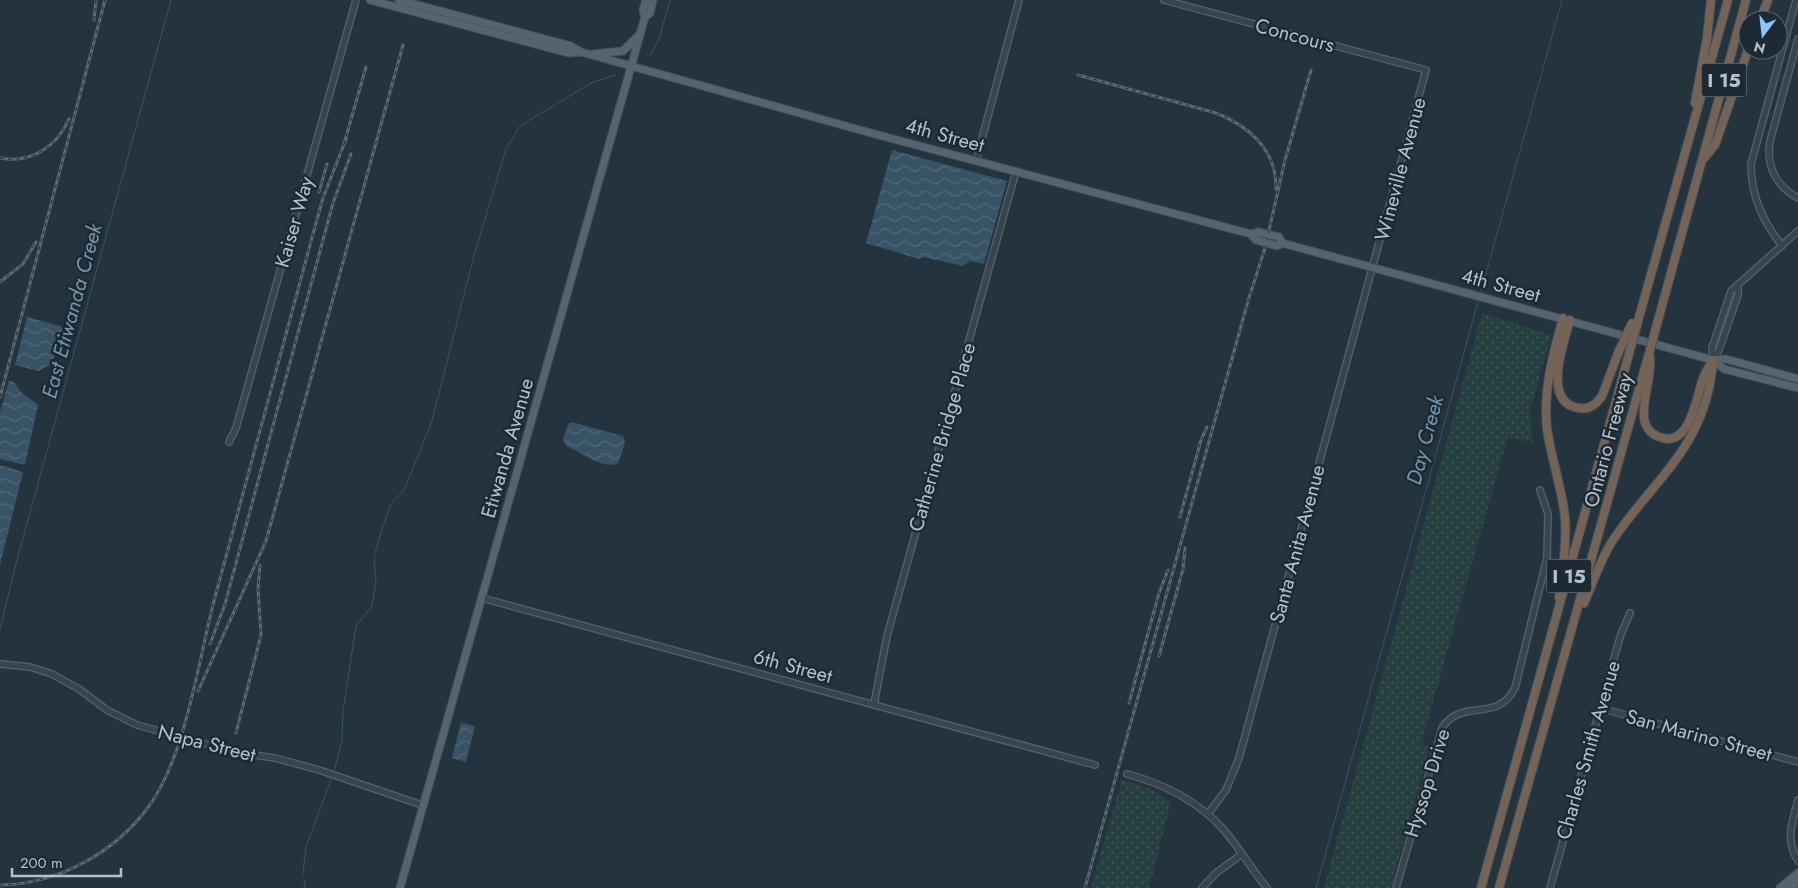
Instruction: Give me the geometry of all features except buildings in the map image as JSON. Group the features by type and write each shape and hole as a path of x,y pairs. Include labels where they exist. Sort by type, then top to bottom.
{"highway":[{"path":"1689,140 1707,38 1711,0"},
{"name":"Ontario Freeway","path":"1482,888 1630,354 1635,322 1646,292 1728,0"},
{"name":"Ontario Freeway","path":"1499,888 1649,360 1657,324 1746,0"},
{"path":"1702,160 1715,145 1745,60"},
{"path":"1567,319 1556,373 1561,394 1571,406 1584,408 1597,402 1602,396 1619,351 1635,322"},
{"path":"1556,625 1566,530 1548,430 1546,406 1549,373 1567,319"},
{"path":"1649,360 1644,420 1650,431 1659,437 1667,438 1676,437 1686,427 1696,406 1704,376 1713,360"},
{"path":"1573,630 1614,538 1678,460 1698,426 1712,373 1713,360"}],"main road":[{"path":"370,0 568,53 580,52"},
{"path":"399,0 571,46 580,52"},
{"name":"Etiwanda Avenue","path":"400,888 645,17 643,10 646,0"},
{"name":"Etiwanda Avenue","path":"645,17 650,13 654,0"},
{"path":"590,55 620,52 630,46 640,34"},
{"name":"4th Street","path":"580,52 1016,172 1250,234 1258,232 1278,237 1282,243 1713,360 1726,359 1798,379"},
{"name":"4th Street","path":"1713,360 1724,369 1798,388"},
{"path":"1780,888 1798,873"},
{"path":"1790,888 1798,881"}],"street":[{"name":"Kaiser Way","path":"229,442 236,428 356,0"},
{"path":"976,161 1019,0"},
{"name":"Concours","path":"1164,0 1184,3 1426,70"},
{"path":"1782,246 1760,215 1753,189 1751,164 1796,0"},
{"path":"1798,39 1768,155 1771,168 1779,183 1798,198"},
{"name":"Wineville Avenue","path":"1374,268 1426,70"},
{"name":"Catherine Bridge Place","path":"874,704 887,636 1016,172"},
{"path":"1713,360 1712,348 1725,304 1731,291 1738,286 1744,277 1798,231"},
{"name":"Santa Anita Avenue","path":"1208,814 1226,790 1239,758 1374,268"},
{"name":"Hyssop Drive","path":"1396,888 1442,728 1447,720 1455,714 1464,711 1487,710 1502,705 1508,700 1515,688 1547,558 1548,514 1540,490"},
{"name":"6th Street","path":"482,598 1095,765"},
{"name":"Charles Smith Avenue","path":"1550,888 1620,637 1630,613"},
{"name":"Napa Street","path":"0,664 30,667 52,674 79,689 107,710 137,725 239,753 275,758 319,770 422,805"},
{"name":"San Marino Street","path":"1600,708 1798,762"},
{"path":"1127,774 1170,789 1208,814 1224,830 1266,888"},
{"path":"1798,800 1790,829 1790,840 1792,852 1798,861"},
{"path":"1202,888 1216,873 1242,854"}],"green space":[{"path":"1482,313 1551,335 1530,410 1533,443 1508,437 1421,744 1430,746 1391,888 1324,888"},
{"path":"1122,780 1149,788 1171,802 1149,888 1091,888"}],"water":[{"path":"892,150 1007,181 984,264 970,261 963,266 924,257 919,259 866,243"},
{"path":"27,317 64,327 52,364 38,371 15,365"},
{"path":"9,381 14,382 20,391 38,405 25,465 0,459 0,412"},
{"path":"572,422 623,436 625,443 618,463 613,465 599,462 566,446 563,439 568,424"},
{"path":"0,465 23,472 0,565"},
{"path":"461,723 475,726 466,762 452,758"}],"waterway":[{"name":"East Etiwanda Creek","path":"0,630 15,567 171,0"},
{"path":"651,55 659,39 670,0"},
{"name":"Day Creek","path":"1480,295 1562,0"},
{"path":"334,771 342,741 343,711 356,626 372,606 376,581 374,557 391,504 404,490 432,421 473,259 506,149 520,126 591,83 615,75"},
{"name":"Day Creek","path":"1316,888 1479,298"},
{"path":"0,392 7,394"},
{"path":"303,874 306,847 332,777"},
{"path":"304,880 305,888"}],"railway":[{"path":"94,20 96,0"},
{"path":"0,397 105,0"},
{"path":"198,691 266,541 403,45"},
{"path":"344,144 366,67"},
{"path":"1085,888 1248,301 1265,248 1285,160 1311,70"},
{"path":"1078,75 1228,118 1250,132 1266,151 1272,162 1276,189"},
{"path":"0,158 22,158 32,156 41,151 57,138 69,119"},
{"path":"0,885 43,879 84,863 120,838 149,806 162,785 182,735 214,601 323,198 346,139"},
{"path":"210,644 225,604 333,203 351,154"},
{"path":"319,192 327,164"},
{"path":"0,282 23,264 36,242"},
{"path":"1180,517 1201,440 1207,427"},
{"path":"1159,656 1183,569 1185,548"},
{"path":"236,733 261,635 258,589 260,565"},
{"path":"1129,703 1159,593 1168,570"}]}
